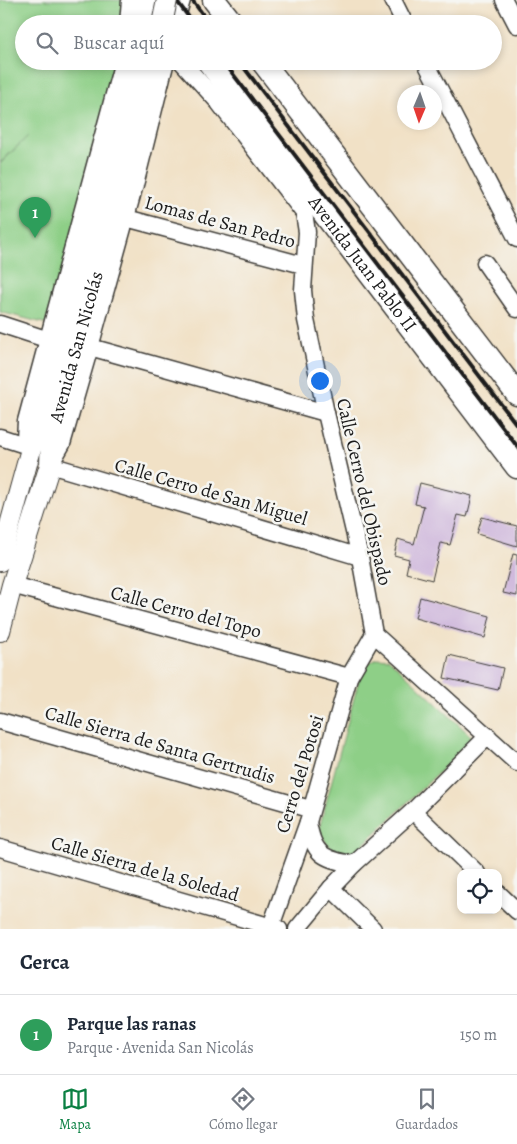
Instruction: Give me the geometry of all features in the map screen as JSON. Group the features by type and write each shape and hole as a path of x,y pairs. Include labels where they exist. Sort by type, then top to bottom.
{"main road":[{"path":"132,15 133,0"},
{"path":"160,0 172,15"},
{"path":"214,0 226,15"},
{"name":"Avenida Juan Pablo II","path":"215,70 517,467"},
{"path":"269,70 517,394"}],"street":[{"path":"138,15 144,0"},
{"path":"147,15 151,0"},
{"path":"167,0 174,15"},
{"path":"393,0 400,15"},
{"path":"504,0 517,24"},
{"path":"39,439 25,439 26,422 121,70"},
{"name":"Avenida San Nicolás","path":"0,631 12,585 50,465 39,439 134,70"},
{"name":"Avenida San Nicolás","path":"1,551 39,439 138,125 151,70"},
{"path":"50,465 62,444 90,347 152,122 164,70"},
{"name":"Calle Cerro del Obispado","path":"189,70 219,104 304,213 307,232 303,265 306,320 360,557 374,634"},
{"path":"430,70 517,239"},
{"name":"Lomas de San Pedro","path":"126,218 303,265"},
{"path":"485,264 517,309"},
{"path":"0,324 49,340"},
{"path":"90,347 326,413"},
{"path":"0,437 39,439"},
{"name":"Calle Cerro de San Miguel","path":"50,465 360,557"},
{"name":"Calle Cerro del Topo","path":"12,585 349,677"},
{"path":"374,634 517,763"},
{"name":"Cerro del Potosi","path":"274,928 349,677 374,634"},
{"name":"Calle Sierra de Santa Gertrudis","path":"0,721 309,815"},
{"path":"296,929 330,888 488,736"},
{"path":"413,810 473,869"},
{"path":"309,815 312,842 324,856 340,862 354,864"},
{"name":"Calle Sierra de la Soledad","path":"0,848 274,928"},
{"path":"330,888 373,929"},
{"path":"502,897 517,911"}],"green space":[{"path":"0,0 130,0 132,15 15,15 15,70 118,70 47,324 0,312 0,164 28,136 0,163"},
{"path":"377,658 389,659 474,739 350,857 330,847 319,829 361,672 368,663"}],"building":[{"path":"420,483 472,496 467,517 458,515 450,545 441,543 432,580 406,573 409,559 394,555 398,539 414,544 424,506 415,504"},
{"path":"482,517 517,526 517,546 477,534"},
{"path":"513,554 517,555 517,596 503,593"},
{"path":"420,597 490,616 485,638 415,618"},
{"path":"449,655 503,668 498,690 444,678"}],"railway":[{"path":"176,0 187,15"},
{"path":"192,0 203,15"},
{"path":"230,70 517,446"},
{"path":"246,70 517,425"}],"place":[{"name":"Parque las ranas","path":"35,238"}]}
